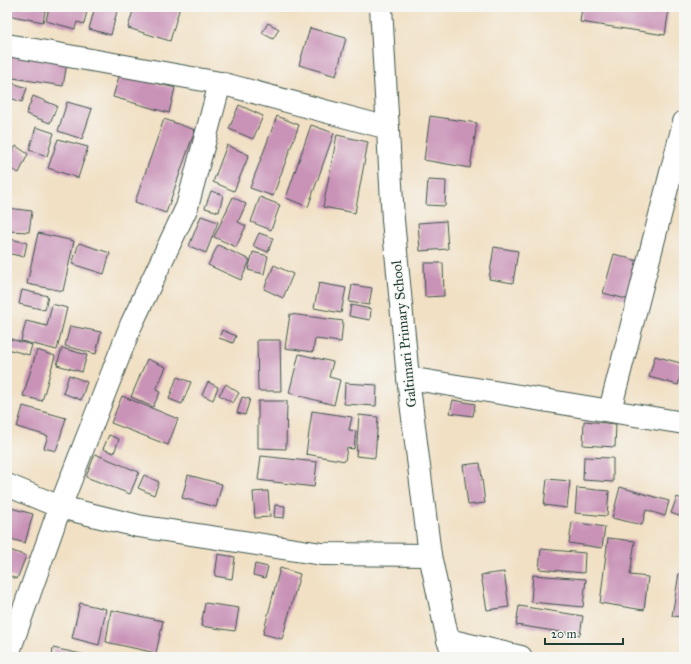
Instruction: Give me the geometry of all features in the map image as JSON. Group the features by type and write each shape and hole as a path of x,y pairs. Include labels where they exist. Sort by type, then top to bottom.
{"street":[{"name":"Galtimari Primary School","path":"381,7 393,220 408,378 430,555 452,649"},
{"path":"7,45 220,83 388,128"},
{"path":"7,657 60,507 131,325 187,207 220,83"},
{"path":"610,410 684,122"},
{"path":"408,378 684,423"},
{"path":"7,485 60,507 138,526 322,554 430,555"},
{"path":"452,649 521,657"}],"building":[{"path":"7,7 46,7 43,22 7,15"},
{"path":"49,7 88,7 84,24 77,22 75,29 46,21"},
{"path":"95,7 118,7 111,35 89,29"},
{"path":"134,7 180,7 170,41 128,28"},
{"path":"582,7 659,7 669,9 665,35 580,22"},
{"path":"268,23 279,29 273,39 262,33"},
{"path":"310,28 346,38 336,76 299,65"},
{"path":"8,53 67,63 63,86 7,77"},
{"path":"120,73 175,88 169,113 113,97"},
{"path":"7,81 27,88 22,102 7,97"},
{"path":"33,96 57,106 50,123 26,114"},
{"path":"67,102 92,109 82,139 58,131"},
{"path":"239,105 263,116 253,139 229,129"},
{"path":"277,116 299,125 273,196 250,188"},
{"path":"430,116 477,123 470,168 424,160"},
{"path":"164,119 195,130 166,213 135,202"},
{"path":"311,125 334,133 308,207 286,198"},
{"path":"36,127 54,133 47,156 29,150"},
{"path":"337,135 368,142 355,213 323,207"},
{"path":"58,139 88,147 78,178 48,168"},
{"path":"227,145 249,155 234,191 213,182"},
{"path":"16,146 28,154 19,173 7,167 7,160"},
{"path":"428,180 446,181 445,206 426,205"},
{"path":"211,191 223,195 219,212 205,208"},
{"path":"233,197 246,204 238,222 246,226 236,247 214,237"},
{"path":"260,197 280,205 271,230 251,222"},
{"path":"7,208 32,211 29,232 7,231"},
{"path":"201,216 218,222 206,253 189,246"},
{"path":"446,221 448,249 420,251 418,223"},
{"path":"38,233 74,241 63,291 27,284"},
{"path":"259,233 273,238 268,252 253,246"},
{"path":"7,238 27,243 24,257 7,253"},
{"path":"79,243 110,253 104,274 72,264"},
{"path":"218,245 250,260 241,280 208,265"},
{"path":"494,247 518,251 513,283 489,279"},
{"path":"253,252 268,256 264,274 248,270"},
{"path":"614,254 641,262 630,300 603,293"},
{"path":"424,263 443,263 444,296 425,297"},
{"path":"274,265 293,274 283,298 264,289"},
{"path":"319,283 346,288 341,313 314,308"},
{"path":"352,285 372,288 369,305 349,302"},
{"path":"22,290 48,296 45,310 19,304"},
{"path":"52,304 67,308 57,350 21,341 26,321 47,326"},
{"path":"351,305 371,309 370,320 349,316"},
{"path":"290,314 343,321 341,342 315,339 313,352 285,348"},
{"path":"70,326 101,332 96,354 65,346"},
{"path":"222,330 236,336 233,343 219,338"},
{"path":"10,339 32,345 29,355 7,349"},
{"path":"257,340 280,340 281,391 258,391"},
{"path":"62,348 87,355 82,372 57,365"},
{"path":"37,350 55,356 42,401 23,396"},
{"path":"299,354 333,362 329,377 340,380 334,405 289,393"},
{"path":"655,356 684,364 678,385 649,377"},
{"path":"147,359 166,367 156,390 160,392 153,407 131,397"},
{"path":"69,375 87,382 81,400 63,393"},
{"path":"177,377 191,382 182,404 169,399"},
{"path":"208,382 218,387 213,400 202,395"},
{"path":"345,383 377,385 376,406 344,404"},
{"path":"226,384 239,393 233,403 219,395"},
{"path":"122,396 178,419 168,445 111,423"},
{"path":"242,397 250,399 245,415 237,413"},
{"path":"453,400 475,404 473,416 450,413"},
{"path":"258,401 287,401 286,449 258,448"},
{"path":"23,406 66,418 56,451 44,448 48,436 17,427"},
{"path":"312,411 352,417 349,430 356,431 354,449 347,448 345,461 306,454"},
{"path":"359,415 378,417 375,458 356,456"},
{"path":"584,421 616,424 615,447 583,445"},
{"path":"109,435 119,439 114,453 103,449"},
{"path":"95,454 139,472 130,494 86,477"},
{"path":"261,456 317,462 314,487 258,480"},
{"path":"584,457 613,458 613,482 583,480"},
{"path":"480,463 485,503 468,505 463,465"},
{"path":"144,475 159,482 154,495 138,488"},
{"path":"188,475 222,484 216,507 182,498"},
{"path":"547,479 570,481 567,508 544,505"},
{"path":"620,487 669,501 665,516 646,510 642,525 612,518"},
{"path":"577,488 609,491 607,516 575,513"},
{"path":"268,491 270,517 255,518 253,492"},
{"path":"677,497 684,500 684,518 671,513"},
{"path":"275,505 285,506 284,518 274,517"},
{"path":"7,507 33,514 25,543 7,538"},
{"path":"572,522 605,527 602,548 569,543"},
{"path":"608,538 635,541 630,575 648,577 644,610 600,603"},
{"path":"7,549 26,556 17,579 7,575"},
{"path":"541,549 585,553 584,573 539,569"},
{"path":"218,554 235,557 232,579 215,576"},
{"path":"255,564 268,567 265,578 253,575"},
{"path":"280,568 300,574 282,639 263,634"},
{"path":"504,572 509,607 487,610 481,575"},
{"path":"679,573 684,574 684,617 672,616"},
{"path":"533,575 586,579 583,607 531,602"},
{"path":"80,603 106,609 99,645 72,638"},
{"path":"205,603 239,608 235,631 201,626"},
{"path":"519,606 583,616 580,635 516,625"},
{"path":"111,610 163,621 156,653 106,642"},
{"path":"53,648 91,656 91,657 52,657"}]}
